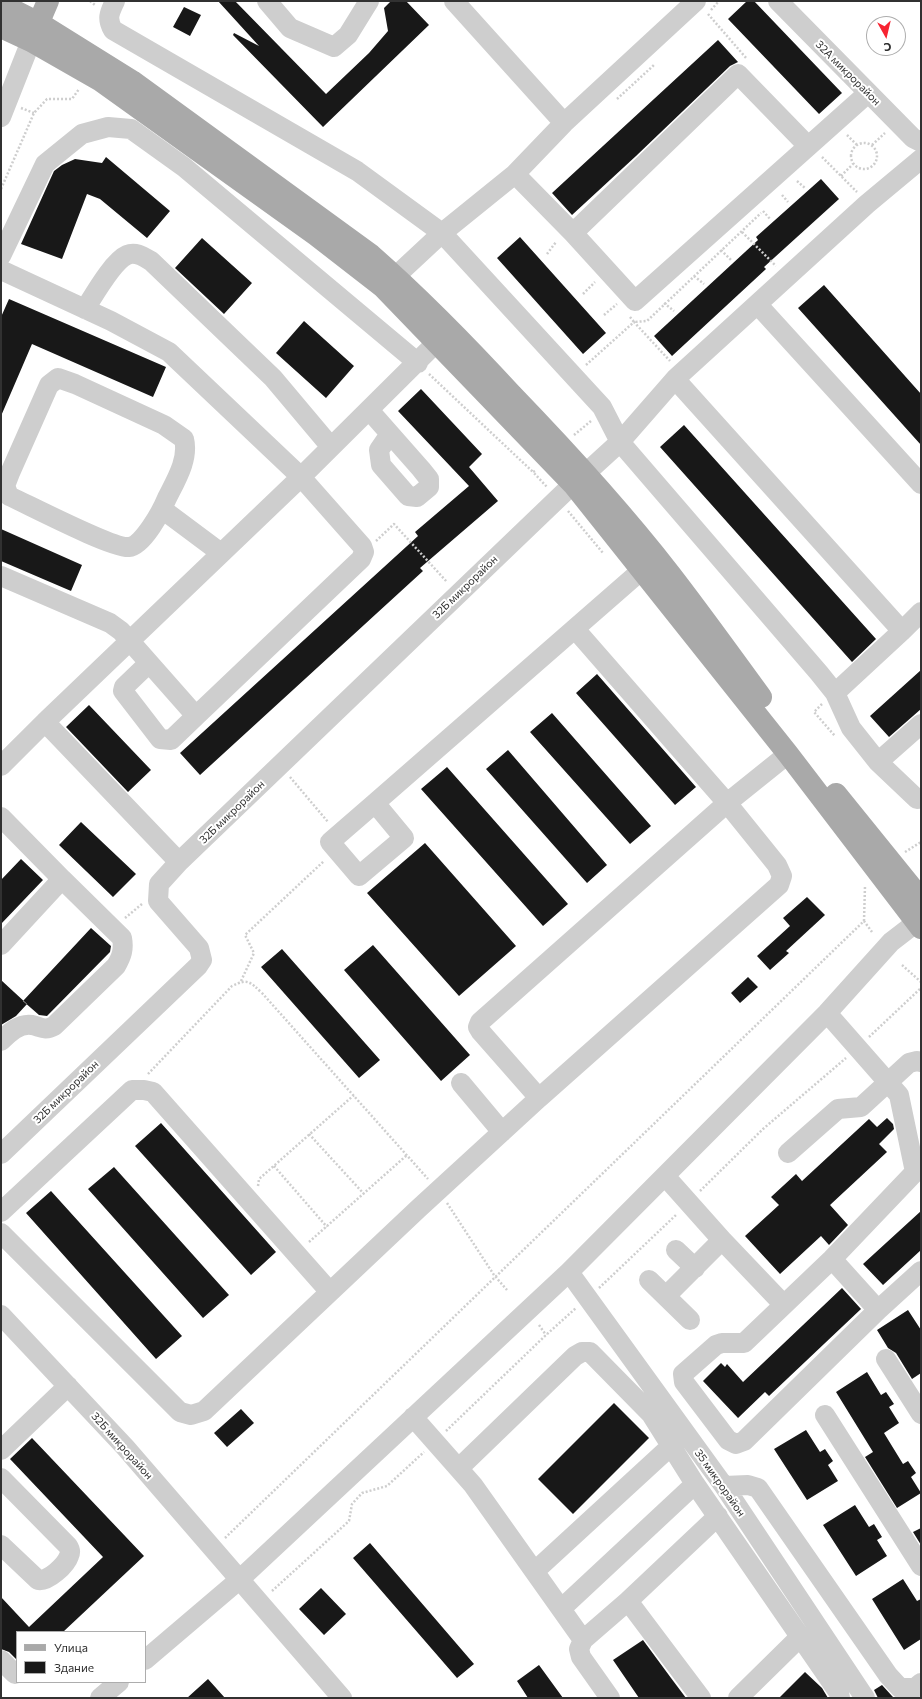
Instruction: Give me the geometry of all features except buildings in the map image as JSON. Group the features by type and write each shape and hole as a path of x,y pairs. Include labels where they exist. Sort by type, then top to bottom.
{"main road":[{"path":"35,32 48,1"},
{"path":"4,12 35,32 132,82 370,255 389,282 444,336 670,573 918,913"},
{"path":"580,479 643,569 788,754 918,913"}],"street":[{"path":"115,1 108,15 109,23 113,30 357,171 442,233 602,407 620,442 819,673 835,693 851,728 878,762 917,799"},
{"path":"267,1 290,28 334,47 348,35 369,1"},
{"path":"454,1 564,124"},
{"name":"32А микрорайон","path":"778,1 913,138 921,142"},
{"path":"389,282 442,233 515,174 564,124 702,12"},
{"path":"1,117 35,32"},
{"path":"565,238 738,74 815,152"},
{"path":"515,174 565,238 635,301 815,152 868,93"},
{"path":"1,256 45,164 82,134 108,127 131,129 184,167 418,363"},
{"name":"32Б микрорайон","path":"3,1148 198,966 202,960 199,948 158,901 159,884 179,862 458,594 620,442 675,373 758,305 867,204 921,159"},
{"path":"85,309 116,265 128,255 139,254 151,261 209,314 273,378 331,447"},
{"path":"1,270 85,309 169,352 301,477 362,546 364,552 361,559 171,740 160,739 123,691 124,687 149,663"},
{"path":"758,305 921,484"},
{"path":"1,766 301,477 444,336"},
{"path":"675,373 902,631"},
{"path":"58,378 75,384 164,426 184,439 187,450 177,478 162,509 140,542 130,548 98,538 9,496 5,486 48,385 58,378"},
{"path":"369,410 390,434"},
{"path":"162,509 221,553"},
{"path":"375,803 404,838 359,876 338,842 375,803 643,569"},
{"path":"1,576 110,623 121,631 196,716"},
{"path":"835,693 921,612"},
{"path":"1,1233 180,1412 191,1415 204,1412 330,1292 539,1098 779,885 782,876 777,865 727,803 575,629"},
{"path":"45,722 179,862"},
{"path":"878,762 921,724"},
{"path":"539,1098 480,1032 478,1027 480,1022 727,803 788,754"},
{"path":"1,817 62,879 114,928 122,938 124,949 116,966 54,1026 44,1029 30,1025 23,1026 12,1030 1,1042"},
{"path":"1,945 62,879"},
{"path":"146,1659 240,1580 569,1272 827,1013 918,913"},
{"path":"827,1013 899,1095 915,1172 832,1259 783,1304 744,1344 722,1343 716,1345 683,1374 684,1382 728,1440 736,1444 744,1441 878,1310 921,1272"},
{"path":"788,1153 838,1109 861,1107 909,1063 917,1060 921,1062"},
{"path":"461,1083 502,1132"},
{"path":"1,1212 132,1090 154,1092 330,1292"},
{"path":"665,1176 722,1240 783,1304"},
{"path":"666,1296 722,1240"},
{"path":"676,1250 695,1268"},
{"path":"832,1259 878,1310"},
{"name":"35 микрорайон","path":"569,1272 724,1486 865,1698"},
{"path":"649,1280 690,1320"},
{"name":"32Б микрорайон","path":"1,1315 125,1447 342,1698"},
{"path":"459,1468 575,1356 582,1352 590,1352 651,1414 695,1484 839,1693 840,1698"},
{"path":"886,1359 921,1414"},
{"path":"1,1450 68,1386"},
{"path":"825,1415 921,1566"},
{"path":"413,1417 459,1468 536,1571 583,1640"},
{"path":"536,1571 671,1446"},
{"path":"1,1478 68,1546 70,1551 69,1557 49,1578 42,1581 38,1580 1,1545"},
{"path":"562,1608 695,1484"},
{"path":"724,1486 748,1485 758,1488 888,1675 900,1688 915,1688 921,1683"},
{"path":"610,1698 581,1657 579,1649 583,1640 628,1601 718,1516"},
{"path":"628,1601 701,1698"},
{"path":"738,1698 800,1636"},
{"path":"1,1660 15,1674"},
{"path":"853,1682 888,1675"},
{"path":"100,1698 118,1683"}],"path":[{"path":"719,1 702,12 752,64"},
{"path":"742,64 747,59"},
{"path":"611,104 656,62"},
{"path":"1,189 34,113 47,99 72,100 79,89"},
{"path":"20,108 34,113"},
{"path":"853,164 851,153 856,145 861,143 872,144 885,133"},
{"path":"847,135 856,145"},
{"path":"853,164 862,169 872,167 878,158 878,153 872,144"},
{"path":"815,152 860,195"},
{"path":"841,176 853,164"},
{"path":"872,167 876,172"},
{"path":"797,181 805,188"},
{"path":"782,195 788,202"},
{"path":"763,211 770,219"},
{"path":"742,232 779,270"},
{"path":"546,254 565,238"},
{"path":"721,250 731,260"},
{"path":"694,276 704,284"},
{"path":"583,294 595,281"},
{"path":"664,303 674,311"},
{"path":"604,316 617,304"},
{"path":"580,370 634,322 675,373"},
{"path":"418,363 534,472"},
{"path":"364,552 394,524 458,594"},
{"path":"241,981 254,952 245,935 338,842 280,766"},
{"path":"903,853 921,842"},
{"path":"865,886 864,921 872,932"},
{"path":"114,928 158,889"},
{"path":"213,1549 494,1275 864,921"},
{"path":"902,965 921,982"},
{"path":"132,1090 232,986 241,981 250,982 262,993 439,1191 494,1275 507,1290"},
{"path":"258,1189 259,1179 354,1095"},
{"path":"309,1134 364,1194"},
{"path":"296,1253 407,1155"},
{"path":"274,1166 327,1227"},
{"path":"538,1325 546,1334"}]}
